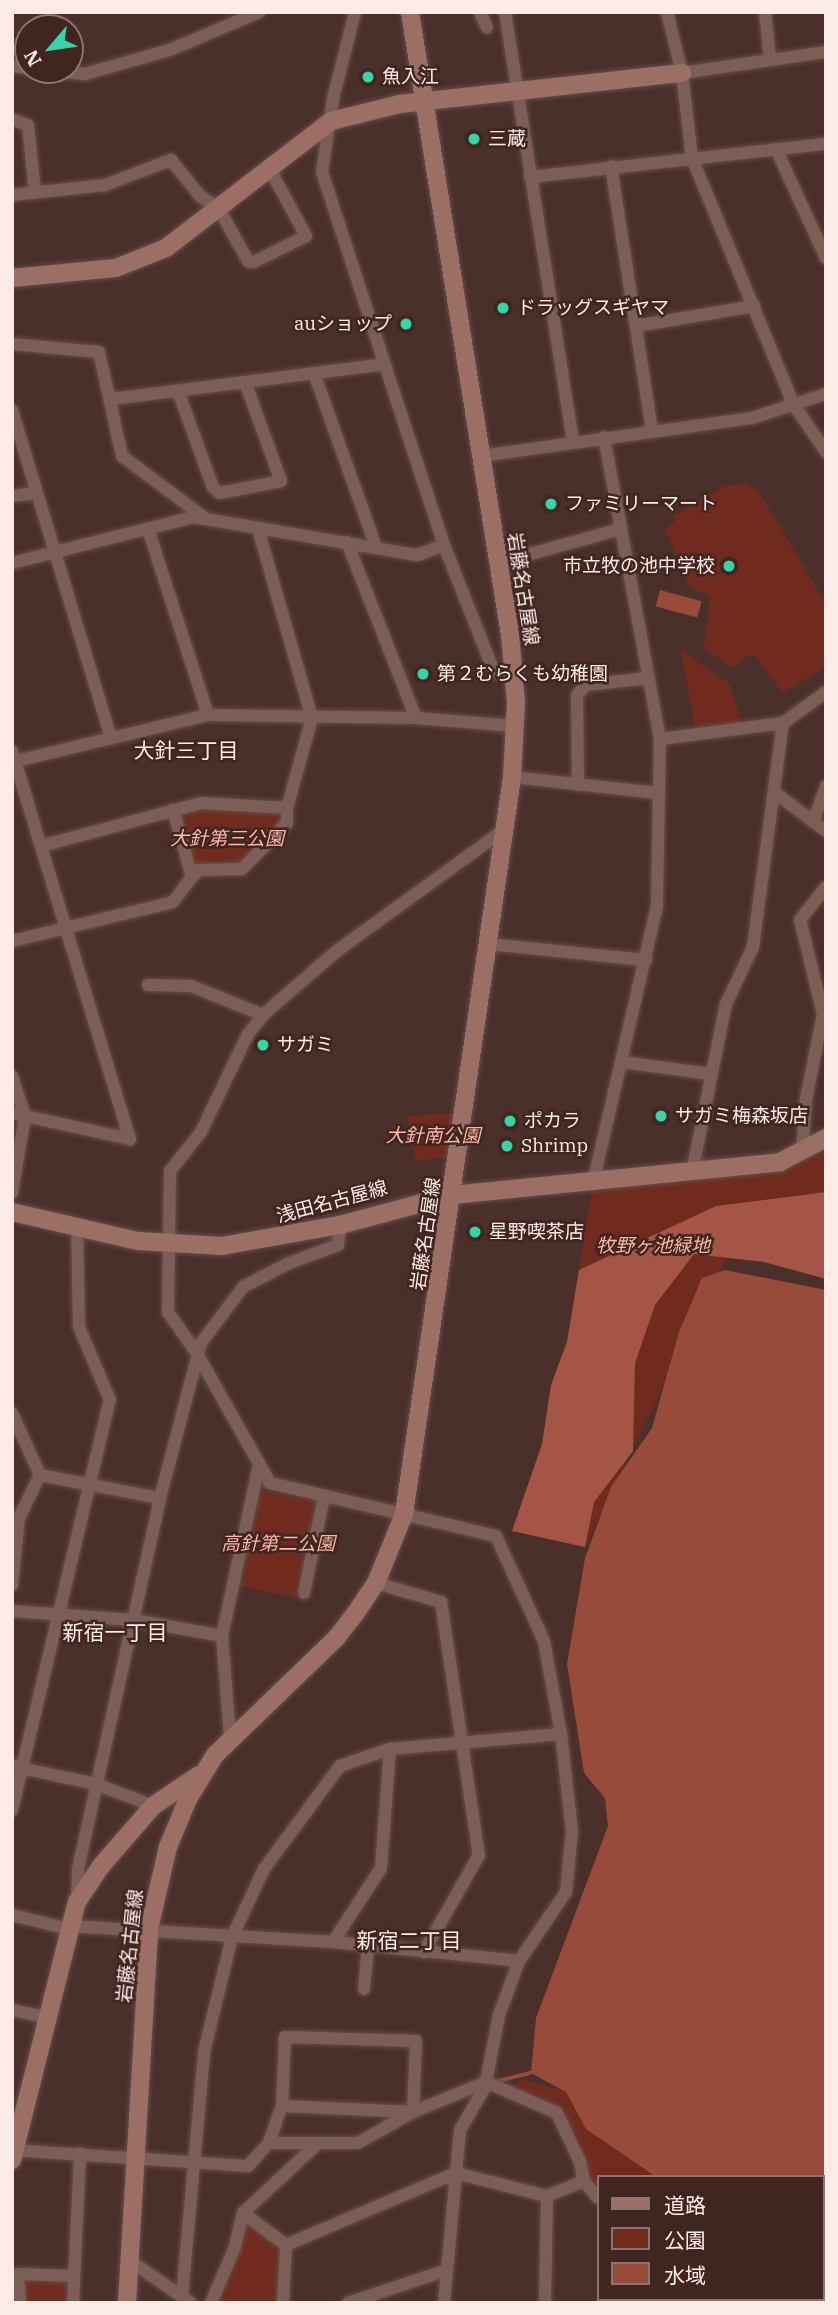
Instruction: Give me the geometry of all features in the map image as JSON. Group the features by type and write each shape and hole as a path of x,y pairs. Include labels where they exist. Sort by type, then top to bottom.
{"main road":[{"name":"岩藤名古屋線","path":"127,2303 149,1929 168,1847 202,1773 230,1737 337,1637 376,1583 404,1514 453,1195 512,777 515,678 427,102 410,12"},
{"path":"12,278 71,274 135,263 178,241 268,166 331,121 427,102 682,74"},
{"name":"浅田名古屋線","path":"12,1212 171,1246 264,1241 340,1225 453,1195 593,1184 780,1163 802,1154 826,1138"},
{"path":"13,2153 45,2017 77,1902 101,1866 153,1805 202,1773"}],"street":[{"path":"84,74 170,50 259,12"},
{"path":"355,12 322,172 444,545 494,672 515,678"},
{"path":"480,12 487,28"},
{"path":"505,12 573,440"},
{"path":"667,12 682,74 692,158 794,405 826,452"},
{"path":"765,12 770,60"},
{"path":"682,74 826,52"},
{"path":"12,119 27,125 35,193"},
{"path":"530,177 826,144"},
{"path":"776,149 826,258"},
{"path":"12,195 104,185 171,160 200,196 219,208 248,261 302,241 306,236 268,166"},
{"path":"611,166 652,432"},
{"path":"636,326 754,306"},
{"path":"12,344 99,352 112,399 122,456 205,519"},
{"path":"112,399 384,364"},
{"path":"314,373 376,547"},
{"path":"178,391 213,487 220,493 281,481 245,382"},
{"path":"481,456 573,440 752,418 826,394"},
{"path":"12,410 13,429 111,738"},
{"path":"593,1184 657,905 660,739 604,437"},
{"path":"12,496 35,493"},
{"path":"12,563 194,517 417,555 444,545"},
{"path":"12,941 173,902 199,870 242,869 287,823 287,808 312,718 258,528"},
{"path":"498,563 621,528"},
{"path":"148,529 208,715"},
{"path":"347,542 416,718"},
{"path":"578,785 578,695 586,685 649,678"},
{"path":"660,739 783,723 826,692"},
{"path":"18,1115 130,1139 13,758 208,715 416,718 515,726"},
{"path":"692,1172 726,1004 753,947 783,723"},
{"path":"512,777 658,793"},
{"path":"813,822 826,786"},
{"path":"774,792 826,831"},
{"path":"41,846 201,803 287,808"},
{"path":"173,810 192,877"},
{"path":"444,2303 460,2130 486,2082 499,2015 519,1961 566,1892 572,1831 561,1734 544,1641 496,1536 270,1483 198,1355 168,1312 170,1171 201,1132 248,1034 263,1015 338,950 504,830"},
{"path":"802,1154 806,1100 823,1014 800,920 826,887"},
{"path":"488,944 646,960"},
{"path":"148,985 191,986 263,1015"},
{"path":"622,1062 711,1074"},
{"path":"12,1076 18,1115 12,1193"},
{"path":"77,1902 78,1869 96,1784 160,1498 201,1343 243,1287 287,1264 338,1245 340,1225"},
{"path":"12,1810 17,1767 59,1611 86,1484 110,1400 79,1327 77,1227"},
{"path":"12,1413 40,1475"},
{"path":"230,1737 222,1636 260,1465"},
{"path":"40,1475 160,1498"},
{"path":"12,1584 19,1518 40,1475"},
{"path":"304,1593 324,1496"},
{"path":"376,1583 441,1602 479,1855 424,1952"},
{"path":"12,1611 59,1611 134,1620 222,1636"},
{"path":"187,2300 194,2162 204,2052 232,1937 264,1869 340,1766 390,1749 561,1734"},
{"path":"333,1942 381,1868 390,1749"},
{"path":"17,1767 96,1784 153,1805"},
{"path":"12,1915 70,1928 149,1929 232,1937 333,1942 519,1961"},
{"path":"364,1989 368,1946"},
{"path":"12,2010 45,2017"},
{"path":"13,2153 80,2153 248,2166 269,2143 282,2106 285,2037 416,2041 413,2112"},
{"path":"269,2143 358,2143 413,2112 486,2082 557,2113 580,2162 584,2181 596,2196"},
{"path":"282,2106 413,2112"},
{"path":"211,2303 235,2247 243,2213 318,2143"},
{"path":"73,2303 80,2153"},
{"path":"286,2245 456,2172 547,2196 584,2181"},
{"path":"545,2303 547,2196"},
{"path":"243,2213 286,2245"},
{"path":"283,2303 286,2245"},
{"path":"129,2260 187,2300"},
{"path":"348,2303 447,2270"},
{"path":"20,2303 18,2274 74,2276"}],"green space":[{"path":"746,484 759,492 826,603 826,667 783,693 753,653 732,668 704,648 710,595 690,588 665,528 675,522 673,516 725,486"},
{"path":"681,650 730,684 742,724 695,728"},
{"name":"大針第三公園","path":"200,810 279,814 281,821 240,866 194,864 179,816"},
{"name":"大針南公園","path":"456,1113 454,1156 416,1161 407,1116"},
{"name":"牧野ヶ池緑地","path":"826,1138 826,1279 764,1262 726,1258 585,1547 512,1531 542,1444 551,1385 567,1342 593,1183 802,1154"},
{"name":"牧野ヶ池緑地","path":"826,1192 826,1279 764,1262 694,1254 655,1305 635,1363 633,1451 594,1502 585,1547 512,1531 542,1444 551,1385 567,1342 579,1270 716,1206"},
{"name":"高針第二公園","path":"261,1490 316,1502 295,1598 241,1586"},
{"path":"520,2079 566,2092 586,2129 653,2175 596,2175 596,2194 557,2113 513,2087"},
{"path":"245,2220 282,2246 278,2303 216,2303"},
{"path":"25,2278 70,2282 69,2303 24,2303"}],"water":[{"path":"660,590 702,601 697,618 656,606"},
{"path":"725,1270 826,1290 826,2289 824,2175 653,2175 586,2129 566,2092 531,2073 536,2018 608,1826 605,1798 584,1773 567,1664 585,1558 611,1487 652,1428 679,1332 702,1278"}],"waterway":[{"path":"498,2081 531,2073"}],"place":[{"name":"魚入江","path":"368,77"},
{"name":"三蔵","path":"474,139"},
{"name":"ドラッグスギヤマ","path":"503,308"},
{"name":"auショップ","path":"406,324"},
{"name":"ファミリーマート","path":"551,504"},
{"name":"市立牧の池中学校","path":"729,566"},
{"name":"第２むらくも幼稚園","path":"423,674"},
{"name":"サガミ","path":"263,1045"},
{"name":"サガミ梅森坂店","path":"661,1116"},
{"name":"ポカラ","path":"510,1121"},
{"name":"Shrimp","path":"507,1146"},
{"name":"星野喫茶店","path":"475,1232"}],"district":[{"name":"大針三丁目","path":"186,750"},
{"name":"新宿一丁目","path":"115,1632"},
{"name":"新宿二丁目","path":"409,1940"}]}
